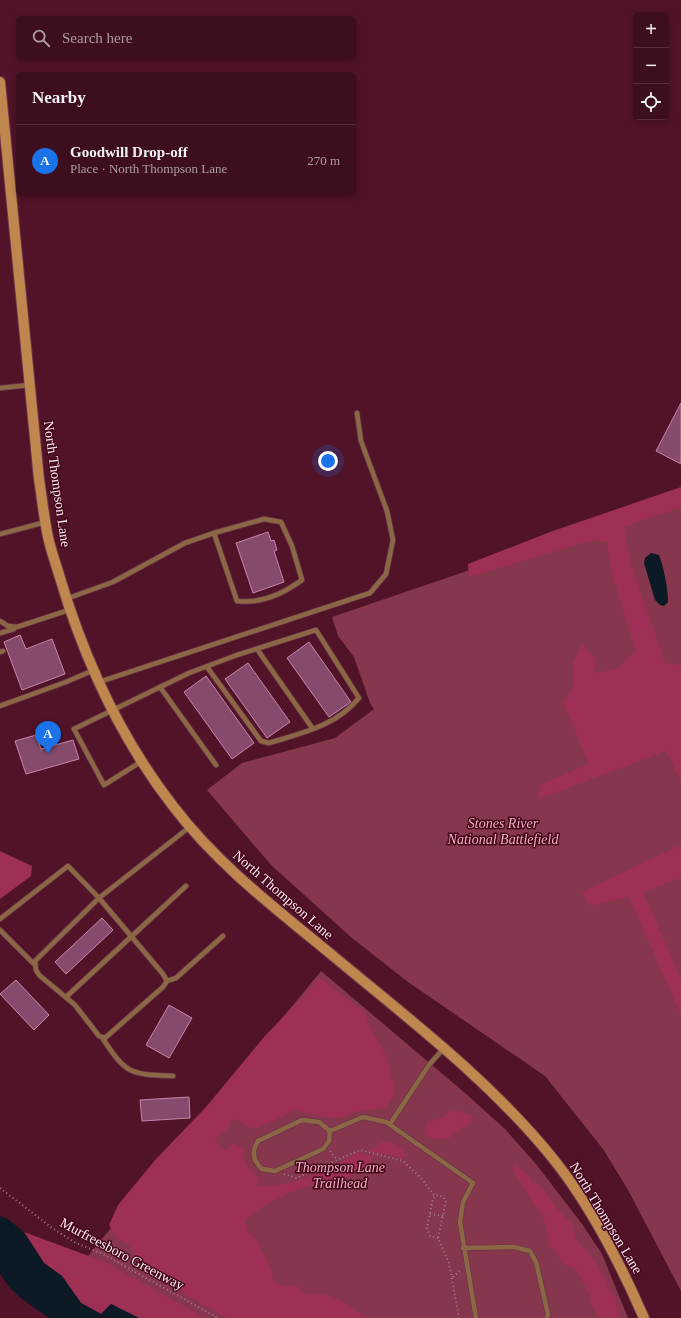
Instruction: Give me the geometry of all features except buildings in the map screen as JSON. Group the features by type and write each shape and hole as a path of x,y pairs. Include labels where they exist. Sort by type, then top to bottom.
{"main road":[{"name":"North Thompson Lane","path":"0,82 2,123 40,479 48,538 69,610 99,682 143,761 173,806 234,874 444,1048 497,1096 556,1163 586,1207 621,1265 644,1318"}],"lane":[{"path":"0,388 30,385"},
{"path":"99,682 370,593 386,574 393,540 387,511 361,441 357,413"},
{"path":"66,599 113,582 174,549 214,533 264,519 281,522 292,546 302,580 286,591 252,603 237,601 214,533"},
{"path":"0,534 46,522"},
{"path":"0,633 69,610"},
{"path":"0,620 8,626 17,628"},
{"path":"143,761 104,785 74,729 207,667 316,630 359,698 350,709 328,724 269,743 261,741 207,667"},
{"path":"257,649 313,729"},
{"path":"0,706 94,670"},
{"path":"160,688 216,765"},
{"path":"34,965 38,957 99,898 191,826"},
{"path":"0,919 68,866 99,898 163,974 167,981"},
{"path":"66,997 186,886"},
{"path":"0,930 34,965 39,975 75,1005 103,1039 118,1061 136,1074 173,1076"},
{"path":"103,1039 163,987 167,981 176,978 223,936"},
{"path":"390,1124 429,1065 444,1048"},
{"path":"330,1130 363,1117 390,1124 473,1183 463,1202 460,1222 463,1248 476,1318"},
{"path":"302,1120 319,1122 330,1130 329,1141 323,1149 275,1171 262,1169 257,1164 253,1152 258,1141 263,1138 302,1120"},
{"path":"463,1248 514,1247 530,1251 536,1262 548,1314 547,1318"}],"path":[{"path":"326,1145 337,1160"},
{"path":"283,1174 296,1178 359,1150 403,1161 421,1178 435,1196 443,1197 446,1201 438,1238 449,1263 459,1318"},
{"name":"Murfreesboro Greenway","path":"0,1188 52,1228 76,1243 103,1254 218,1318"},
{"path":"435,1196 427,1228 430,1236 438,1238"},
{"path":"430,1214 443,1216"},
{"path":"452,1277 461,1270"}],"green space":[{"path":"681,487 681,507 624,527 629,558 665,663 681,665 681,781 666,751 539,799 540,785 589,764 563,702 574,687 573,663 582,644 596,660 594,673 617,669 636,651 610,567 607,542 593,540 469,577 468,564 550,532"},
{"name":"Stones River National Battlefield","path":"681,498 681,1291 628,1190 603,1149 545,1076 408,982 352,938 271,865 207,790 242,763 335,738 374,709 370,703 354,657 338,636 332,617"},
{"path":"681,845 681,878 643,892 681,979 681,1015 629,897 590,906 582,892"},
{"path":"0,851 32,866 31,876 0,899"},
{"name":"Thompson Lane Trailhead","path":"321,971 465,1093 505,1129 536,1164 582,1224 602,1254 628,1318 139,1318 111,1304 75,1294 66,1283"},
{"path":"320,978 366,1013 368,1023 386,1056 395,1093 386,1108 354,1112 344,1117 327,1118 295,1110 256,1129 245,1126 237,1119 230,1122 229,1129 215,1138 219,1147 226,1150 232,1143 245,1149 244,1160 248,1167 260,1180 256,1186 282,1184 308,1177 333,1166 356,1153 373,1156 369,1170 355,1173 338,1182 307,1186 269,1203 245,1220 249,1233 256,1238 272,1272 273,1281 281,1286 296,1285 303,1293 310,1295 326,1295 348,1305 368,1318 227,1318 144,1269 129,1245 116,1238 109,1225 118,1205 156,1159 206,1107 265,1036"},
{"path":"450,1111 458,1111 472,1116 471,1123 454,1132 450,1138 435,1139 423,1133 427,1123 447,1115"},
{"path":"382,1142 391,1142 403,1149 405,1155 402,1159 367,1151 372,1150"},
{"path":"516,1164 529,1176 532,1182 537,1184 545,1191 557,1209 572,1224 575,1238 595,1261 601,1276 606,1279 607,1287 615,1297 619,1318 600,1318 590,1302 591,1297 576,1269 562,1263 555,1250 550,1249 544,1220 516,1175 513,1167"},
{"path":"24,1232 105,1262 205,1318 139,1318 111,1304 101,1314 81,1303 62,1276 44,1263"}],"water":[{"path":"651,553 659,555 664,572 668,602 664,606 660,605 655,600 644,563 645,558"},
{"path":"0,1216 8,1219 24,1232 44,1263 62,1276 81,1303 101,1314 111,1304 139,1318 49,1318 22,1299 10,1288 0,1274"}],"place":[{"name":"Goodwill Drop-off","path":"48,754"}]}
